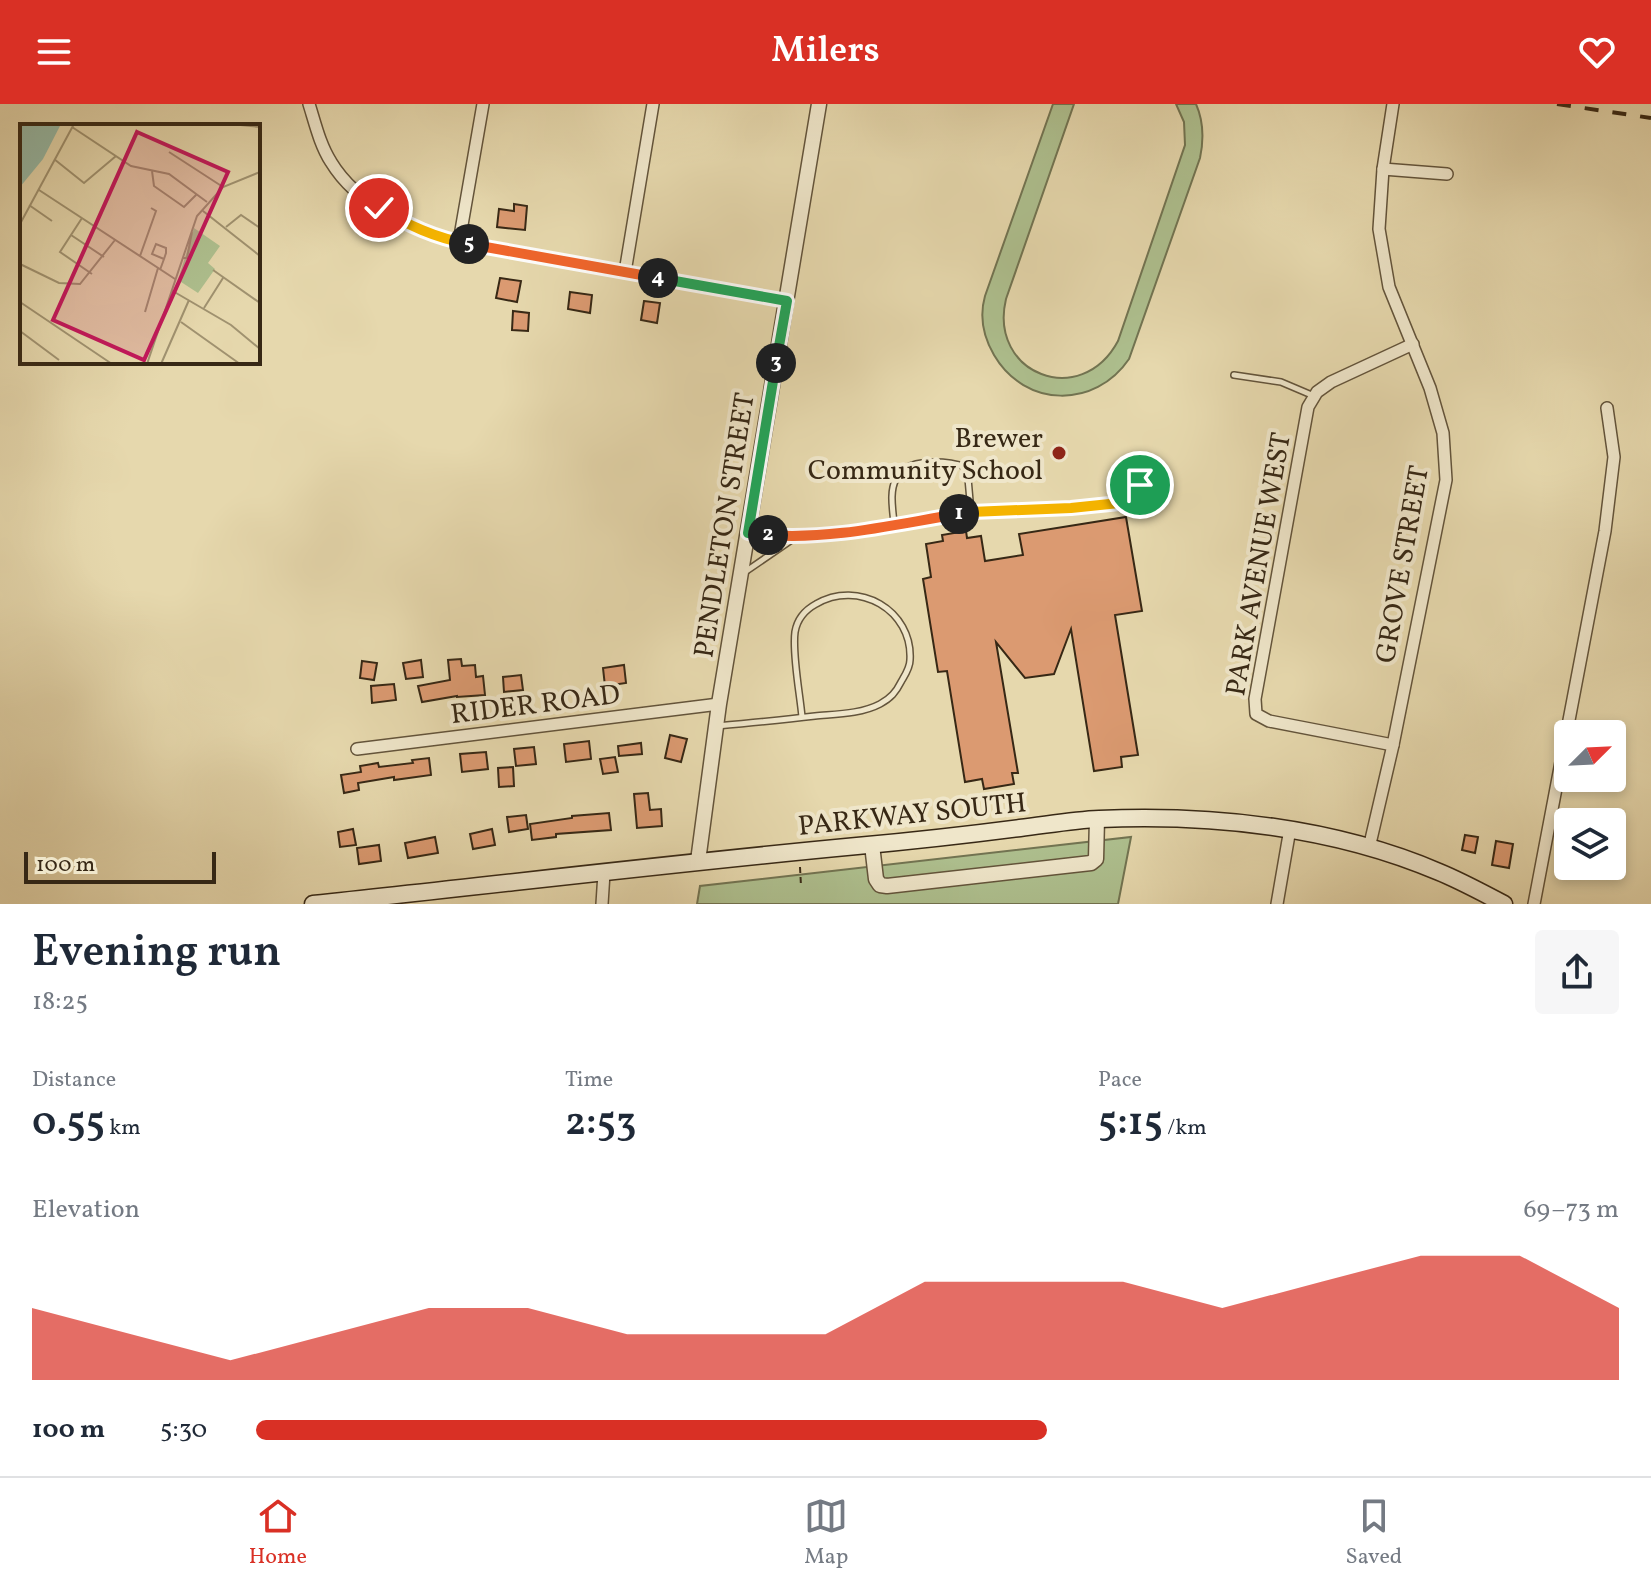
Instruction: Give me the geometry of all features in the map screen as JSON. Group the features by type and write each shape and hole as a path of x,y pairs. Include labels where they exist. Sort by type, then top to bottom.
{"main road":[{"name":"PARKWAY SOUTH","path":"313,904 1097,819 1226,821 1290,829 1369,848 1438,871 1504,904"}],"street":[{"path":"309,104 330,161 349,185 409,226 459,242 787,301"},
{"path":"459,242 483,104"},
{"path":"625,272 653,104"},
{"name":"PENDLETON STREET","path":"698,861 719,704 819,104"},
{"name":"GROVE STREET","path":"1369,848 1446,480 1443,433 1430,388 1389,287 1379,229 1383,169 1393,104"},
{"path":"1383,169 1447,174"},
{"path":"1314,396 1331,382 1413,344"},
{"name":"PARK AVENUE WEST","path":"1314,396 1308,407 1255,699 1256,714 1269,721 1393,745"},
{"path":"1534,904 1605,531 1614,457 1607,408"},
{"name":"RIDER ROAD","path":"357,749 719,704"},
{"path":"872,845 876,879 880,885 887,886 1091,863 1098,852 1097,819"},
{"path":"1277,904 1290,829"},
{"path":"602,904 604,873"}],"lane":[{"path":"1234,375 1281,382 1314,396"},
{"path":"748,533 797,537 826,535 971,512 1129,502 1139,493 1138,459"},
{"path":"894,524 894,484 901,471 909,466 932,462 952,462 967,467 971,512"},
{"path":"741,575 797,537"},
{"path":"716,726 852,712 870,708 893,696 911,658 899,621 877,601 860,595 837,595 811,606 801,616 795,629 794,643 802,717"}],"path":[{"path":"800,866 801,886"}],"green space":[{"path":"1053,104 1074,104 1006,299 1004,325 1011,347 1024,363 1041,374 1062,378 1082,374 1102,362 1118,341 1185,145 1184,122 1176,104 1196,104 1202,131 1200,158 1129,359 1115,375 1098,387 1080,394 1060,396 1041,393 1023,385 1007,372 990,348 982,319 985,296"},
{"path":"1131,837 1118,904 697,904 700,886"}],"building":[{"path":"514,204 527,206 525,230 497,227 499,209 514,211"},
{"path":"500,278 521,281 517,302 496,298"},
{"path":"570,292 592,295 590,313 568,309"},
{"path":"644,301 660,303 657,323 641,320"},
{"path":"513,311 529,313 528,331 512,330"},
{"path":"1126,517 1142,611 1115,615 1138,755 1121,757 1122,767 1094,771 1071,629 1054,674 1025,678 996,642 1018,773 1012,773 1014,784 984,789 982,779 965,782 947,671 938,672 923,579 931,577 926,544 943,541 942,535 966,531 967,538 981,536 985,561 1023,555 1019,534"},
{"path":"461,659 462,666 475,665 476,677 483,676 485,695 422,702 418,686 450,680 448,660"},
{"path":"421,660 423,677 406,679 403,663"},
{"path":"362,661 377,663 374,680 360,678"},
{"path":"624,665 626,683 605,686 603,668"},
{"path":"521,675 523,690 504,692 503,677"},
{"path":"394,684 396,700 372,703 371,686"},
{"path":"670,735 687,739 681,762 665,758"},
{"path":"589,741 591,759 566,762 564,744"},
{"path":"641,743 642,754 619,756 618,746"},
{"path":"534,747 536,764 516,766 514,749"},
{"path":"486,752 488,769 462,772 460,754"},
{"path":"615,757 618,772 603,774 600,759"},
{"path":"429,758 431,775 358,783 359,790 344,793 341,775 361,772 360,766 378,763 379,767"},
{"path":"513,767 514,786 499,787 498,768"},
{"path":"648,793 650,810 661,809 662,826 637,828 634,794"},
{"path":"609,813 611,830 556,834 556,837 532,840 530,824"},
{"path":"526,815 528,829 509,832 507,817"},
{"path":"353,829 356,845 340,847 338,832"},
{"path":"492,829 495,845 473,849 470,834"},
{"path":"1465,835 1478,837 1475,853 1462,850"},
{"path":"435,837 438,853 408,858 405,843"},
{"path":"1496,841 1513,844 1509,868 1492,865"},
{"path":"379,845 381,861 359,864 357,848"}],"railway":[{"path":"1557,104 1651,118"}],"place":[{"name":"Brewer Community School","path":"1059,453"}],"route":[{"path":"379,208 409,226 459,242 787,301 748,533 797,537 826,535 971,512 1129,502 1139,493 1140,485"}]}
